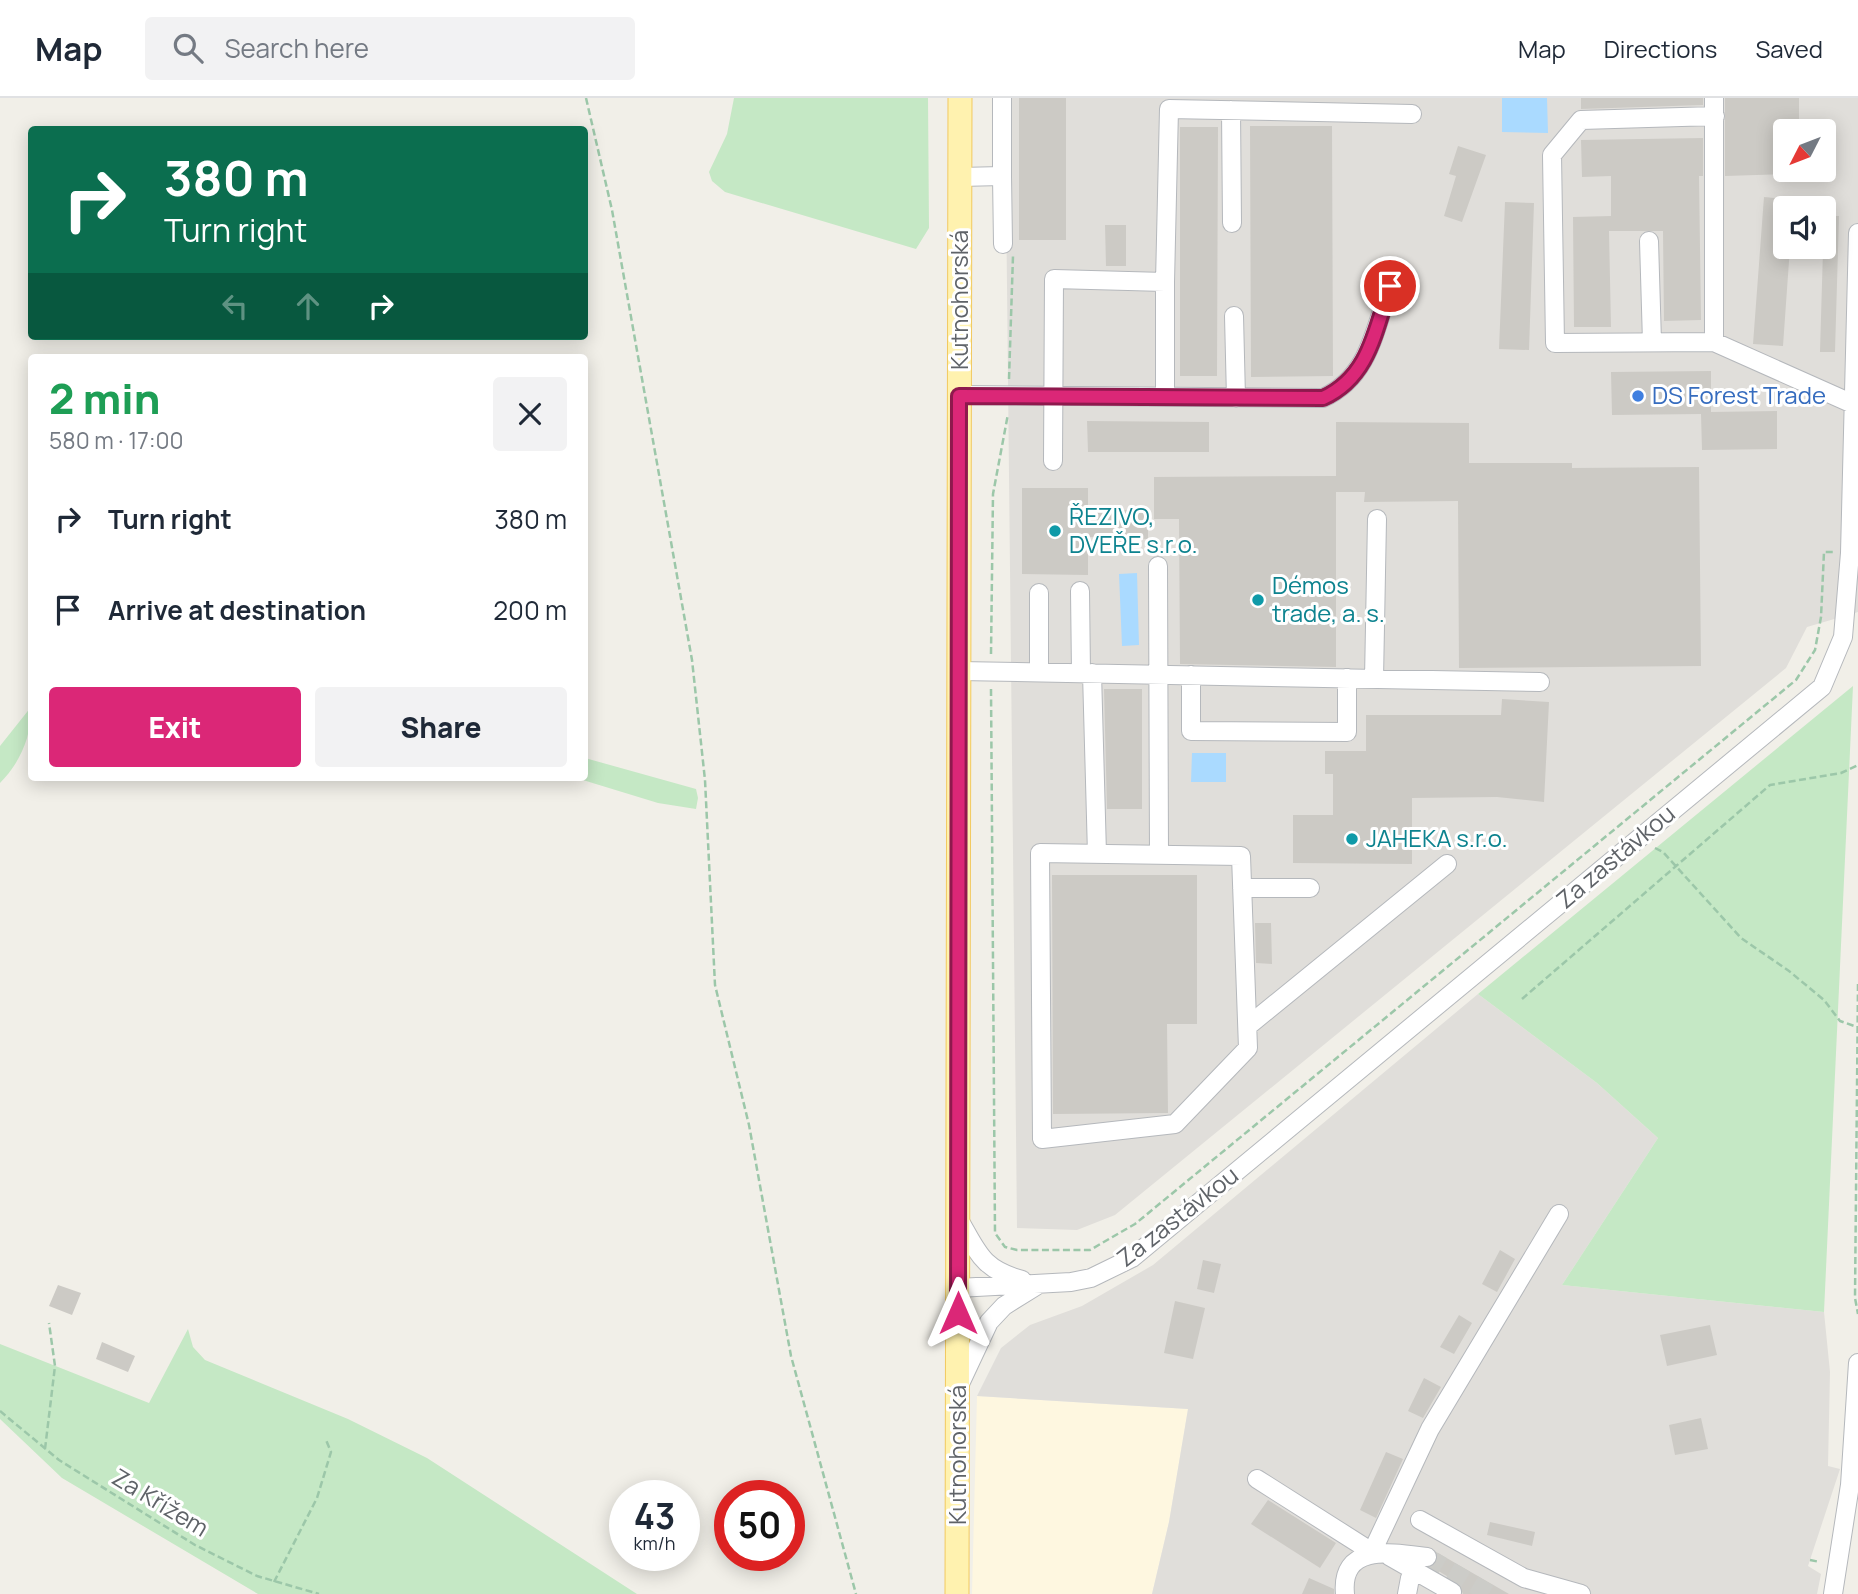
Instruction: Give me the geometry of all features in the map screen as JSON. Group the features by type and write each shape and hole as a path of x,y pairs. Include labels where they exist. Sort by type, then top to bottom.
{"main road":[{"name":"Kutnohorská","path":"957,1594 960,98"}],"street":[{"path":"1002,98 1003,244"},
{"path":"1714,341 1715,107 1581,120 1552,155 1555,343 1714,341 1853,404"},
{"path":"1165,397 1169,109 1412,114"},
{"path":"1231,110 1232,223"},
{"path":"960,177 1002,176"},
{"name":"Za zastávkou","path":"958,1288 1091,1278 1132,1258 1822,687 1843,637 1850,553 1858,233"},
{"path":"1649,241 1652,342"},
{"path":"1053,461 1054,279 1165,282"},
{"path":"959,396 1323,398 1340,390 1362,368 1390,286"},
{"path":"1234,316 1236,398"},
{"path":"1374,679 1377,519"},
{"path":"1158,566 1158,855"},
{"path":"1080,591 1097,854"},
{"path":"1039,593 1039,672"},
{"path":"959,671 1540,682"},
{"path":"1191,675 1191,731 1347,732 1347,678"},
{"path":"1040,853 1158,855 1241,856 1248,1048 1175,1124 1042,1139 1040,853"},
{"path":"1248,1026 1447,864"},
{"path":"1242,888 1310,888"},
{"path":"1378,1552 1430,1429 1559,1214"},
{"name":"Za zastávkou","path":"958,1217 982,1260 999,1274 1039,1284"},
{"name":"Za zastávkou","path":"958,1389 989,1322 1004,1306 1039,1284"},
{"path":"1833,1594 1850,1485 1858,1363"},
{"path":"1257,1479 1378,1552 1452,1592"},
{"path":"1420,1520 1524,1578 1581,1594"},
{"path":"1345,1594 1347,1575 1353,1565 1378,1552 1427,1558"}],"path":[{"path":"586,98 612,211 692,660 705,780 715,985 751,1138 790,1356 856,1594"},
{"path":"1522,999 1674,865 1770,785 1841,773 1858,765"},
{"path":"1638,839 1663,852 1741,938 1789,971 1824,1000 1840,1021 1857,1027"},
{"path":"1858,984 1855,1298 1858,1314"},
{"path":"45,1449 55,1366 49,1323"},
{"name":"Za Křížem","path":"0,1411 45,1449 195,1545 229,1564 274,1582 319,1594"},
{"path":"274,1582 317,1498 331,1452 326,1440"}],"shaded area":[{"path":"1005,98 1858,98 1858,612 1807,627 1786,668 1115,1215 1077,1230 1017,1228"},
{"path":"1478,994 1597,1083 1658,1138 1562,1285 1824,1312 1830,1372 1828,1466 1840,1469 1808,1566 1821,1574 1817,1594 1152,1594 1169,1522 1188,1409 977,1396 1001,1348 1030,1325 1082,1306 1153,1265"},
{"path":"977,1396 1188,1409 1169,1522 1152,1594 972,1594"}],"green space":[{"path":"734,98 928,98 929,228 916,249 725,192 712,181 709,172 727,134"},
{"path":"1853,686 1824,1312 1562,1285 1658,1138 1597,1083 1478,994"},
{"path":"28,711 27,739 13,767 0,783 0,746"},
{"path":"588,759 696,789 696,809 658,803 586,781"},
{"path":"188,1329 193,1347 205,1360 348,1419 427,1458 637,1594 258,1594 62,1478 0,1419 0,1344 149,1403"}],"water":[{"path":"1502,98 1547,98 1548,133 1502,132"},
{"path":"1137,573 1139,645 1122,646 1119,574"},
{"path":"1192,753 1226,753 1226,782 1191,782"}],"building":[{"path":"1019,98 1066,98 1066,240 1019,240"},
{"path":"1581,98 1703,98 1703,105 1581,109"},
{"path":"1725,98 1799,98 1799,119 1773,119 1773,174 1725,176"},
{"path":"1250,126 1332,126 1333,376 1251,377"},
{"path":"1180,127 1218,127 1217,376 1180,376"},
{"path":"1703,138 1703,176 1699,176 1701,320 1664,321 1663,231 1609,231 1611,327 1574,327 1573,217 1611,216 1611,176 1582,177 1581,140"},
{"path":"1458,146 1486,155 1462,222 1444,216 1456,176 1449,174"},
{"path":"1764,197 1773,198 1773,259 1789,259 1783,346 1753,344"},
{"path":"1505,202 1534,203 1529,350 1499,349"},
{"path":"1836,216 1839,216 1835,352 1820,352 1823,259 1836,259"},
{"path":"1105,225 1126,225 1126,266 1106,266"},
{"path":"1711,371 1711,412 1777,411 1777,449 1702,450 1701,414 1612,415 1611,372"},
{"path":"1087,421 1209,422 1209,452 1088,452"},
{"path":"1336,422 1469,423 1469,463 1572,463 1572,468 1699,467 1701,666 1459,668 1458,501 1364,502 1365,492 1336,492 1336,667 1180,664 1179,519 1154,519 1154,477 1336,476"},
{"name":"ŘEZIVO, DVEŘE s.r.o.","path":"1022,488 1088,488 1088,510 1148,510 1148,539 1088,537 1088,575 1022,574"},
{"path":"1104,689 1142,689 1142,809 1107,809"},
{"path":"1502,699 1549,702 1544,802 1497,797 1412,798 1412,864 1293,863 1293,815 1333,815 1333,774 1325,774 1325,751 1366,751 1366,715 1501,715"},
{"path":"1052,875 1197,875 1197,1024 1167,1024 1168,1113 1053,1114"},
{"path":"1255,923 1271,923 1272,964 1256,963"},
{"path":"1500,1250 1515,1259 1497,1292 1482,1284"},
{"path":"1203,1260 1221,1264 1214,1293 1197,1289"},
{"path":"58,1285 81,1293 72,1315 49,1306"},
{"path":"1175,1301 1205,1308 1193,1359 1164,1353"},
{"path":"1459,1315 1472,1323 1454,1354 1440,1347"},
{"path":"1710,1325 1717,1355 1667,1366 1660,1335"},
{"path":"102,1342 135,1356 128,1372 96,1359"},
{"path":"1424,1378 1441,1387 1423,1418 1408,1411"},
{"path":"1701,1418 1708,1449 1675,1455 1669,1425"},
{"path":"1386,1452 1403,1459 1376,1518 1360,1510"},
{"path":"1268,1500 1336,1543 1320,1568 1251,1524"},
{"path":"1490,1522 1535,1532 1532,1546 1487,1535"},
{"path":"1438,1553 1509,1594 1463,1594 1458,1583 1432,1567 1436,1563"},
{"path":"1309,1578 1334,1589 1334,1594 1302,1594"}],"tunnel":[{"path":"1427,1557 1490,1594"}],"place":[{"name":"DS Forest Trade","path":"1638,396"},
{"name":"ŘEZIVO, DVEŘE s.r.o.","path":"1055,531"},
{"name":"Démos trade, a. s.","path":"1258,600"},
{"name":"JAHEKA s.r.o.","path":"1352,839"}],"route":[{"path":"958,1313 959,396 1323,398 1340,390 1362,368 1390,286"}]}
